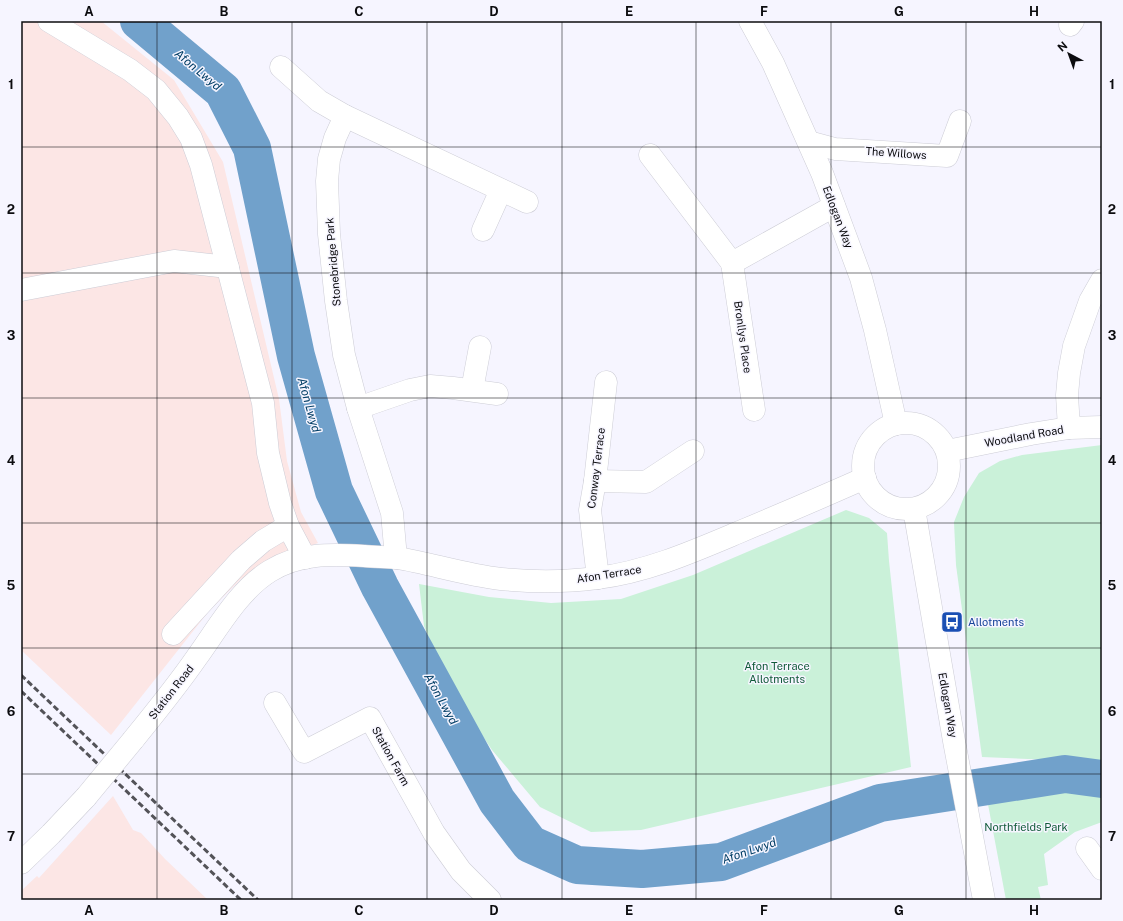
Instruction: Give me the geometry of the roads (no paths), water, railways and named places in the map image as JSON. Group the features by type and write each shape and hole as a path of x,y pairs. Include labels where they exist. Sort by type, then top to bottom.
{"street":[{"path":"49,21 130,70 156,90 178,117 191,138 201,165 263,403 268,453 280,503 288,526 305,558"},
{"name":"Edlogan Way","path":"750,21 773,63 822,173 862,278 896,424"},
{"path":"281,67 320,101 345,116 527,202"},
{"name":"Stonebridge Park","path":"345,116 335,138 329,159 327,181 329,234 336,301 344,355 358,408 392,513 388,558"},
{"name":"The Willows","path":"808,142 835,148 947,156 960,121"},
{"name":"Bronllys Place","path":"650,155 732,264 754,410"},
{"path":"483,230 501,190"},
{"path":"732,264 834,206"},
{"path":"21,290 174,262 228,267"},
{"path":"1069,428 1067,395 1074,346 1090,302 1102,280"},
{"path":"472,390 480,347"},
{"name":"Conway Terrace","path":"598,578 590,510 595,482 606,382"},
{"path":"358,408 410,390 430,386 496,394"},
{"path":"912,423 927,427 939,437 947,451 950,469 944,488 931,501 914,509 898,508 883,503 872,492 865,478 863,461 869,444 880,431 896,424 912,423"},
{"name":"Woodland Road","path":"947,451 1017,436 1069,428 1102,427"},
{"path":"595,482 646,482 693,451"},
{"name":"Afon Terrace","path":"338,555 388,558 500,579 550,582 598,578 643,569 694,552 865,478"},
{"name":"Edlogan Way","path":"914,509 954,741 984,900"},
{"path":"173,634 241,560 263,541 288,526"},
{"name":"Station Road","path":"21,863 86,797 197,658 236,603 255,582 270,571 285,563 321,555 338,555"},
{"name":"Station Farm","path":"275,703 304,752 370,718 434,833 461,871 490,900"},
{"path":"1087,848 1102,868"}],"waterway":[{"name":"Afon Lwyd","path":"139,21 223,91 252,148 296,356 334,491 380,587 497,801 530,844 577,865 642,869 721,862 880,803 1065,774 1102,779"}],"railway":[{"path":"21,675 258,900"},
{"path":"21,691 241,900"}],"place":[{"name":"Allotments","path":"952,622"}],"park label":[{"name":"Afon Terrace Allotments","path":"777,672"},
{"name":"Northfields Park","path":"1026,827"}]}
